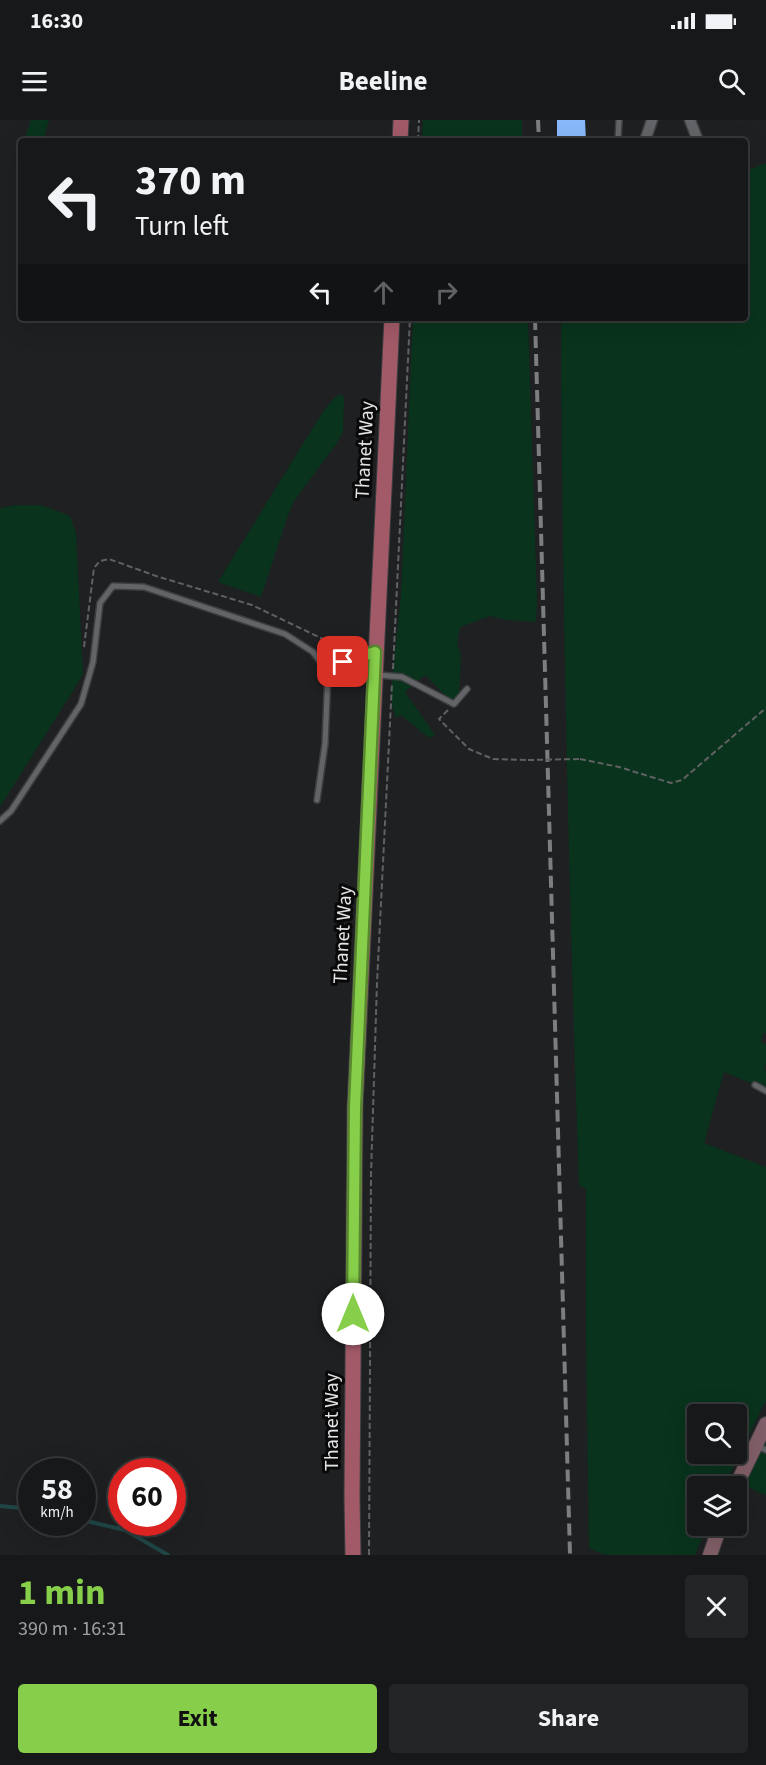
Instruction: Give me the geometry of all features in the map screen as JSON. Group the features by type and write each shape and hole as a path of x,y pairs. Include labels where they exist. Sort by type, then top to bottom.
{"main road":[{"path":"400,138 401,120"},
{"name":"Thanet Way","path":"353,1555 355,1107 392,321"},
{"path":"743,1476 761,1448 766,1424"},
{"path":"710,1555 717,1536"}],"street":[{"path":"646,138 652,120"},
{"path":"690,120 697,138"}],"lane":[{"path":"618,138 619,120"},
{"path":"0,821 11,811 81,704 93,662 100,603 112,586 144,586 285,634 314,652 328,672 325,744 317,800"},
{"path":"328,672 343,662 375,652"},
{"path":"374,675 402,677 454,704 467,689"},
{"path":"755,1085 766,1090"}],"path":[{"path":"418,138 419,120"},
{"path":"369,1555 371,1174 377,983 410,321"},
{"path":"454,704 439,719 469,749 493,759 580,759 619,767 671,783 682,780 766,708"}],"green space":[{"path":"31,120 49,120 44,138 25,138"},
{"path":"423,120 522,120 522,138 422,138"},
{"path":"766,163 766,1034 763,1033 761,1042 766,1044 764,1070 766,1071 766,1089 724,1072 704,1143 766,1167 766,1400 747,1439 747,1404 687,1404 687,1464 735,1464 729,1476 687,1476 687,1536 703,1536 695,1555 604,1555 589,1548 586,1189 579,1185 564,643 561,321 748,321 748,170"},
{"path":"413,321 528,321 536,622 506,620 490,616 460,627 457,644 461,654 459,694 454,701 449,699 425,675 405,692 435,735 429,738 401,715 396,718 392,705 391,692 401,595"},
{"path":"341,394 344,397 343,432 294,501 261,597 218,582 322,413 334,398"},
{"path":"41,505 70,516 76,533 83,675 0,807 0,508"},
{"path":"766,1439 766,1495 747,1487 747,1477"}],"building":[{"path":"557,120 585,120 586,138 557,138"}],"waterway":[{"path":"0,1506 18,1508"},
{"path":"96,1523 125,1530 168,1555"}],"railway":[{"path":"538,120 539,138"},
{"path":"535,321 570,1555"}],"route":[{"path":"343,662 375,652 355,1107 353,1314"}]}
